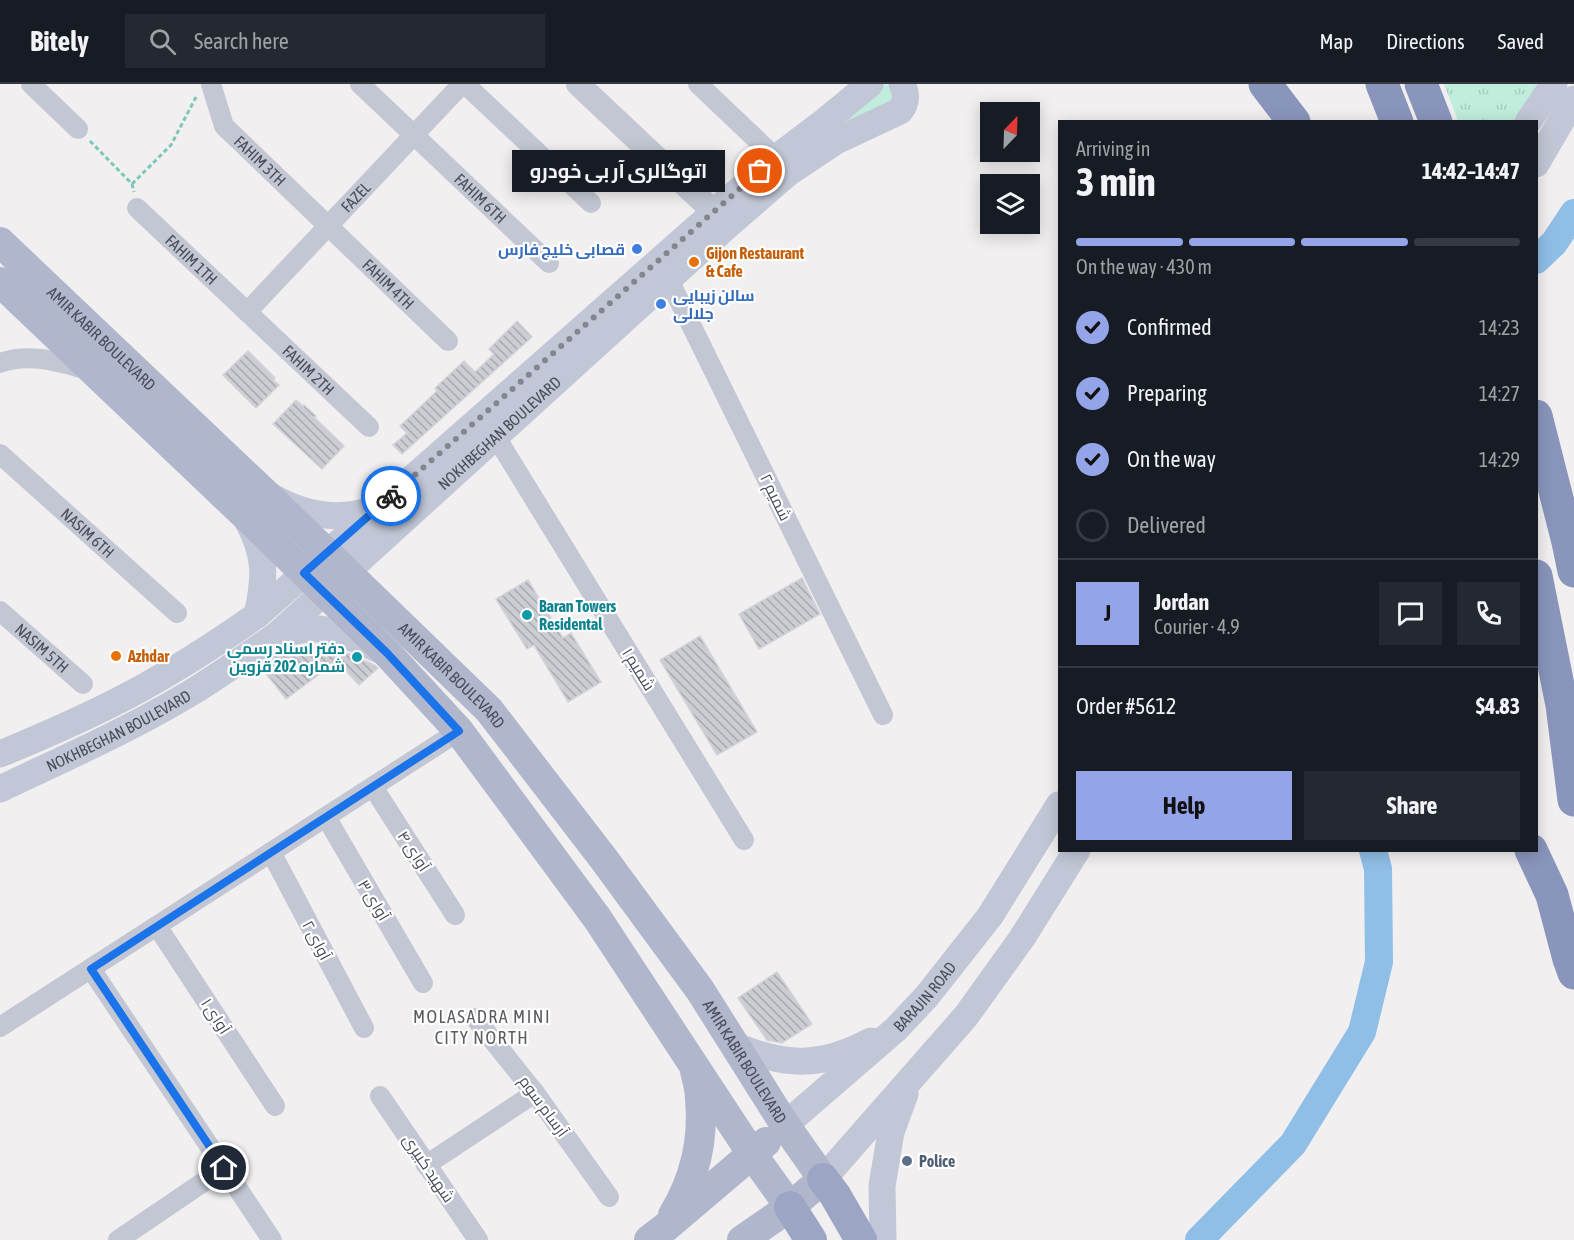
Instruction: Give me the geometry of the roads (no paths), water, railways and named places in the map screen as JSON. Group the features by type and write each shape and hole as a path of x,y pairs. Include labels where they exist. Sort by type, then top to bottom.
{"highway":[{"path":"1265,84 1292,120"},
{"path":"1382,84 1396,120"},
{"path":"1421,84 1435,120"},
{"path":"1538,424 1574,571"},
{"path":"1538,586 1562,705 1574,800"},
{"path":"1532,852 1552,895 1574,973"},
{"path":"823,1179 861,1240"},
{"path":"790,1207 811,1240"}],"main road":[{"name":"NOKHBEGHAN BOULEVARD","path":"0,754 69,725 128,696 221,640 257,615 314,583 496,437 669,280 720,219 776,158 870,84"},
{"path":"1527,120 1541,84"},
{"path":"1527,120 1554,84"},
{"name":"NOKHBEGHAN BOULEVARD","path":"336,564 377,508 720,219 836,141 896,114 903,107 906,87"},
{"path":"1538,161 1574,99"},
{"path":"1538,162 1574,132"},
{"name":"AMIR KABIR BOULEVARD","path":"0,242 257,506 314,583 387,653 459,731 597,918 752,1154 790,1207"},
{"name":"AMIR KABIR BOULEVARD","path":"0,282 93,371 257,506 336,564 489,710 603,858 700,990 785,1125 823,1179"},
{"path":"257,615 263,588 262,561 255,535 257,506 290,507 319,515 348,515 377,508"},
{"name":"NOKHBEGHAN BOULEVARD","path":"0,789 141,721 188,695 236,664 277,635 314,583"},
{"path":"277,635 319,629 338,633 387,653"},
{"name":"BARAJIN ROAD","path":"658,1233 896,1029 927,996 990,916 1058,807"},
{"path":"742,1240 790,1207 823,1179 966,1016 1022,938 1076,852"},
{"path":"736,1046 758,1056 781,1061 805,1062 829,1059 852,1051 896,1029"},
{"path":"658,1233 683,1198 695,1166 700,1132 700,1098 694,1065"},
{"path":"883,1240 882,1186 891,1132 910,1081"}],"street":[{"path":"31,84 78,129"},
{"name":"FAHIM 6TH","path":"360,84 549,263"},
{"path":"464,84 591,203"},
{"name":"FAZEL","path":"247,312 464,84"},
{"path":"578,84 720,219"},
{"path":"698,84 776,158"},
{"name":"FAHIM 3TH","path":"204,89 224,126 328,226"},
{"name":"FAHIM 1TH","path":"137,208 247,312"},
{"name":"FAHIM 4TH","path":"328,226 448,341"},
{"name":"شمیم ۲","path":"669,280 883,714"},
{"name":"FAHIM 2TH","path":"247,312 369,427"},
{"path":"0,363 19,358 48,360 93,371"},
{"name":"شمیم ۱","path":"496,437 744,840"},
{"name":"NASIM 6TH","path":"0,453 177,613"},
{"name":"NASIM 5TH","path":"0,611 83,684"},
{"path":"0,1027 459,731"},
{"name":"آوای ۴","path":"373,787 455,915"},
{"name":"آوای ۳","path":"326,817 423,983"},
{"name":"آوای ۲","path":"271,852 364,1028"},
{"name":"آوای ۱","path":"157,926 275,1106"},
{"path":"91,969 272,1240"},
{"name":"آرسام سوم","path":"475,1018 535,1093 609,1197"},
{"path":"426,1165 535,1093"},
{"name":"شهید کبیری","path":"380,1096 478,1240"},
{"path":"118,1240 224,1168"},
{"path":"630,1240 658,1233"}],"waterway":[{"path":"1538,258 1554,243 1574,213"},
{"path":"1199,1240 1293,1144 1362,1032 1379,962 1378,869 1374,852"}],"place":[{"name":"اتوگالری آر بی خودرو","path":"760,171"},
{"name":"قصابی خلیج فارس","path":"637,249"},
{"name":"Gijon Restaurant & Cafe","path":"694,262"},
{"name":"سالن زیبایی جلالی","path":"661,304"},
{"name":"Baran Towers Residental","path":"527,615"},
{"name":"Azhdar","path":"116,656"},
{"name":"دفتر اسناد رسمی شماره 202 قزوین","path":"357,657"},
{"name":"Police","path":"907,1161"}],"district":[{"name":"MOLASADRA MINI CITY NORTH","path":"482,1027"}]}
